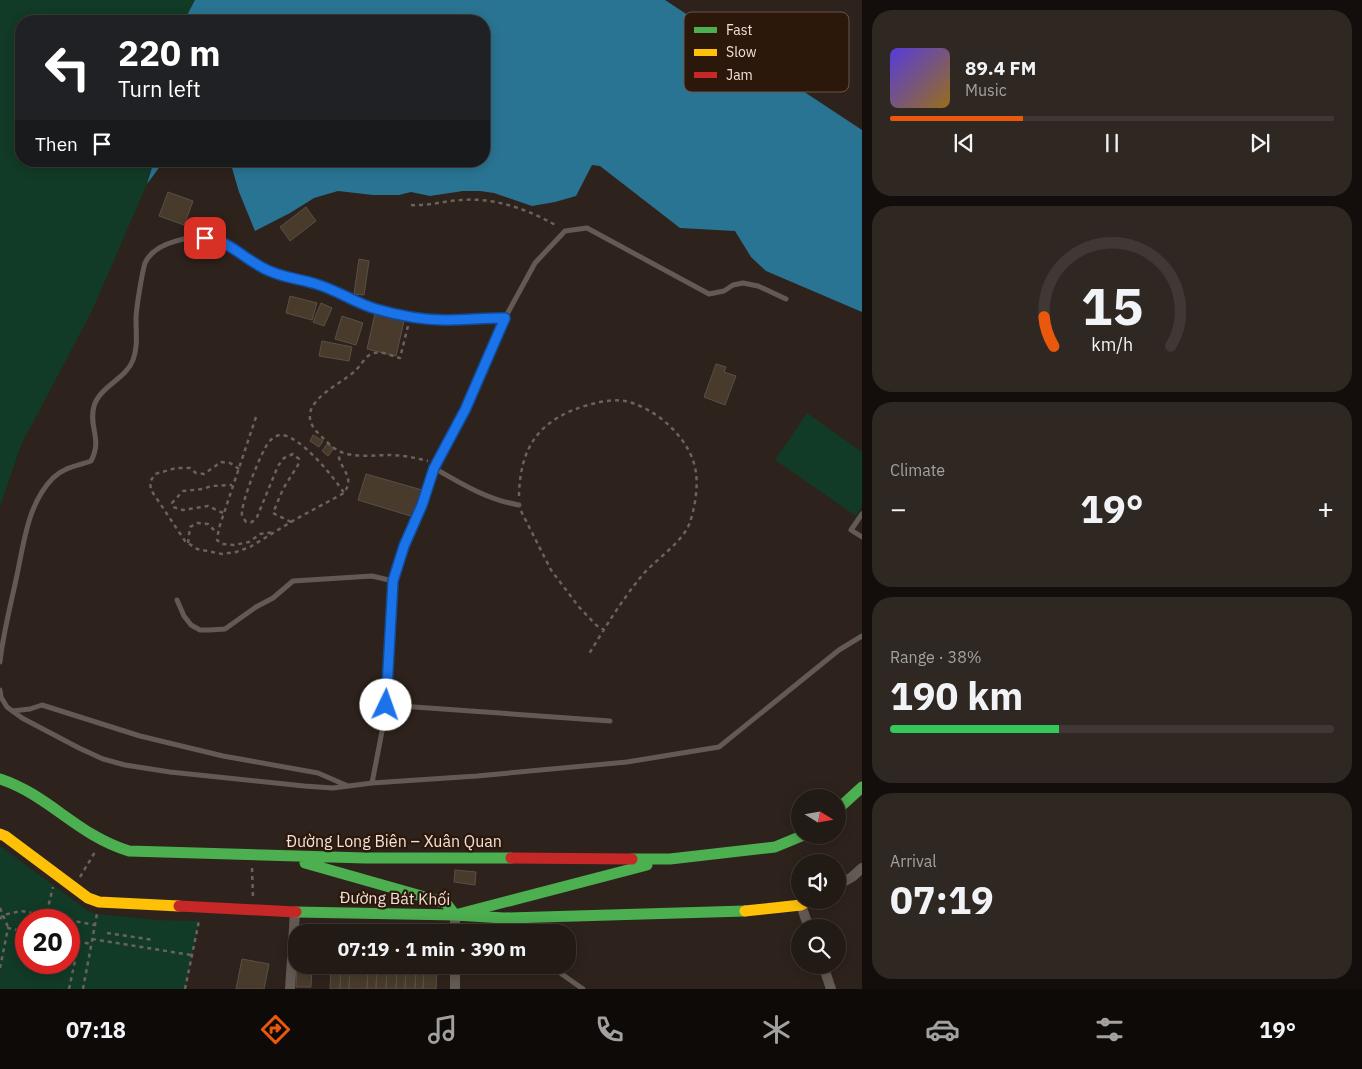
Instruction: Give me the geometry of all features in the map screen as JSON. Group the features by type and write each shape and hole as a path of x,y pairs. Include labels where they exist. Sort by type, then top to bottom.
{"main road":[{"name":"Đường Long Biên – Xuân Quan","path":"0,779 27,789 76,824 117,848 130,851 283,857 670,859 774,847 791,840"},
{"path":"846,802 862,787"},
{"name":"Đường Bát Khối","path":"0,834 88,898 99,902 295,912 455,915 504,918 739,912 791,904"},
{"path":"283,857 446,903 455,915 670,859"}],"street":[{"path":"846,880 862,868"},
{"path":"290,989 295,912"},
{"path":"455,915 455,924"},
{"path":"455,974 455,989"},
{"path":"826,974 831,989"}],"lane":[{"path":"372,782 386,705 393,581 404,546 422,505 434,468 465,410 505,318 536,264 565,231 587,228 709,294 724,291 733,285 743,283 758,286 786,299"},
{"path":"0,662 12,596 32,514 43,490 54,477 69,467 91,461 95,454 97,445 93,416 94,405 99,397 131,364 136,346 136,317 146,262 155,250 166,244 187,238 215,239 225,243 264,269 281,276 317,284 375,309 442,320 505,318"},
{"path":"434,468 466,486 494,498 519,505"},
{"path":"862,514 851,530 862,537"},
{"path":"177,600 191,625 200,630 225,629 256,607 273,598 293,581 372,576 393,581"},
{"path":"0,690 1,697 7,707 22,718 103,759 170,772 304,786 348,787 372,782 477,776 627,762 719,748 839,650 862,636"},
{"path":"12,711 30,709 42,705 140,736 223,756 318,773 348,787"},
{"path":"386,705 610,721"},
{"path":"504,918 509,924"},
{"path":"561,974 582,989"}],"path":[{"path":"411,205 462,200 500,203 524,210 565,231"},
{"path":"410,316 400,358 384,353 373,353 365,359 355,371 320,396 312,409 312,428 332,446 342,452 358,455 409,456 428,461 434,468"},
{"path":"589,654 639,578 681,537 690,523 696,488 696,472 690,454 672,428 647,409 626,402 599,402 566,412 556,418 530,444 522,462 519,482 519,505 526,524 540,545 551,570 579,607 596,625 604,630"},
{"path":"256,417 232,485 217,540 222,544 234,545 249,542 260,534 276,532"},
{"path":"291,522 273,513 283,489 298,465 299,459 293,454 284,458 278,466 257,517 252,522 246,522 242,516 243,504 263,451 275,436 290,437 299,442 334,476 344,493"},
{"path":"238,469 230,463 221,462 204,474 196,473 190,468 176,468 155,474 150,482 151,490 188,543 197,550 222,554 250,547 344,493 349,485 349,479 339,458 342,452"},
{"path":"224,513 208,506 179,510 173,508 172,503 183,491 203,489 216,485 232,485"},
{"path":"188,543 190,527 197,523 208,524 218,534"},
{"path":"78,881 97,848"},
{"path":"252,866 253,902"},
{"path":"47,909 53,886"},
{"path":"0,908 8,928 0,966"},
{"path":"0,919 3,915 15,912"},
{"path":"83,989 97,914"},
{"path":"185,989 199,921"},
{"path":"80,922 95,925"},
{"path":"8,928 15,930"},
{"path":"106,933 154,940"},
{"path":"92,939 192,955"},
{"path":"80,942 92,944"},
{"path":"69,989 72,974"}],"green space":[{"path":"0,0 195,0 187,15 15,15 15,167 152,167 147,184 91,313 21,445 0,507"},
{"path":"807,413 862,452 862,506 856,516 775,460"},
{"path":"0,846 88,911 97,914 157,920 199,921 185,989 0,989"}],"water":[{"path":"195,0 665,0 684,13 684,92 804,92 862,130 862,312 766,271 751,257 735,231 680,228 600,166 592,165 576,196 555,202 532,206 494,193 480,191 463,191 430,196 411,192 399,195 373,195 338,191 314,198 255,231 239,192 232,167 490,167 490,15 187,15"},
{"path":"152,167 160,167 147,184"}],"building":[{"path":"168,192 193,201 184,225 159,216"},
{"path":"306,207 316,221 290,241 280,227"},
{"path":"359,259 369,261 364,295 354,294"},
{"path":"290,296 317,303 312,320 286,313"},
{"path":"321,303 332,308 324,326 313,322"},
{"path":"375,314 404,321 396,356 367,349"},
{"path":"342,316 363,323 356,345 335,339"},
{"path":"322,341 352,347 349,361 319,356"},
{"path":"716,364 726,367 724,372 736,376 725,405 704,397"},
{"path":"313,435 323,441 319,447 310,441"},
{"path":"327,444 334,448 328,456 322,451"},
{"path":"366,474 422,490 414,517 358,500"},
{"path":"455,870 476,872 475,885 454,882"},
{"path":"242,959 269,964 264,989 236,989"},
{"path":"297,974 312,974 311,987 296,987"},
{"path":"331,974 341,974 340,989 330,989"},
{"path":"341,974 350,974 349,989 340,989"},
{"path":"350,974 368,974 367,989 349,989"},
{"path":"368,974 377,974 376,989 367,989"},
{"path":"377,974 387,974 386,989 376,989"},
{"path":"387,974 397,974 396,989 386,989"},
{"path":"397,974 406,974 405,989 396,989"},
{"path":"406,974 416,974 415,989 405,989"},
{"path":"416,974 424,974 423,989 415,989"},
{"path":"424,974 437,974 436,989 423,989"}],"traffic: fast":[{"path":"0,779 34,795 94,836 129,851 365,858 511,858"},
{"path":"846,802 862,787"},
{"path":"632,859 670,859 775,847 791,840"},
{"path":"305,863 446,903 455,915 647,865"},
{"path":"296,912 455,915 504,918 745,911"}],"traffic: slow":[{"path":"0,834 88,898 99,902 179,906"},
{"path":"745,911 791,906"}],"traffic: jam":[{"path":"511,858 632,859"},
{"path":"179,906 296,912"}],"route":[{"path":"205,238 225,243 264,269 281,276 317,284 375,309 442,320 505,318 465,410 434,468 422,505 404,546 393,581 390,599 386,705"}]}
